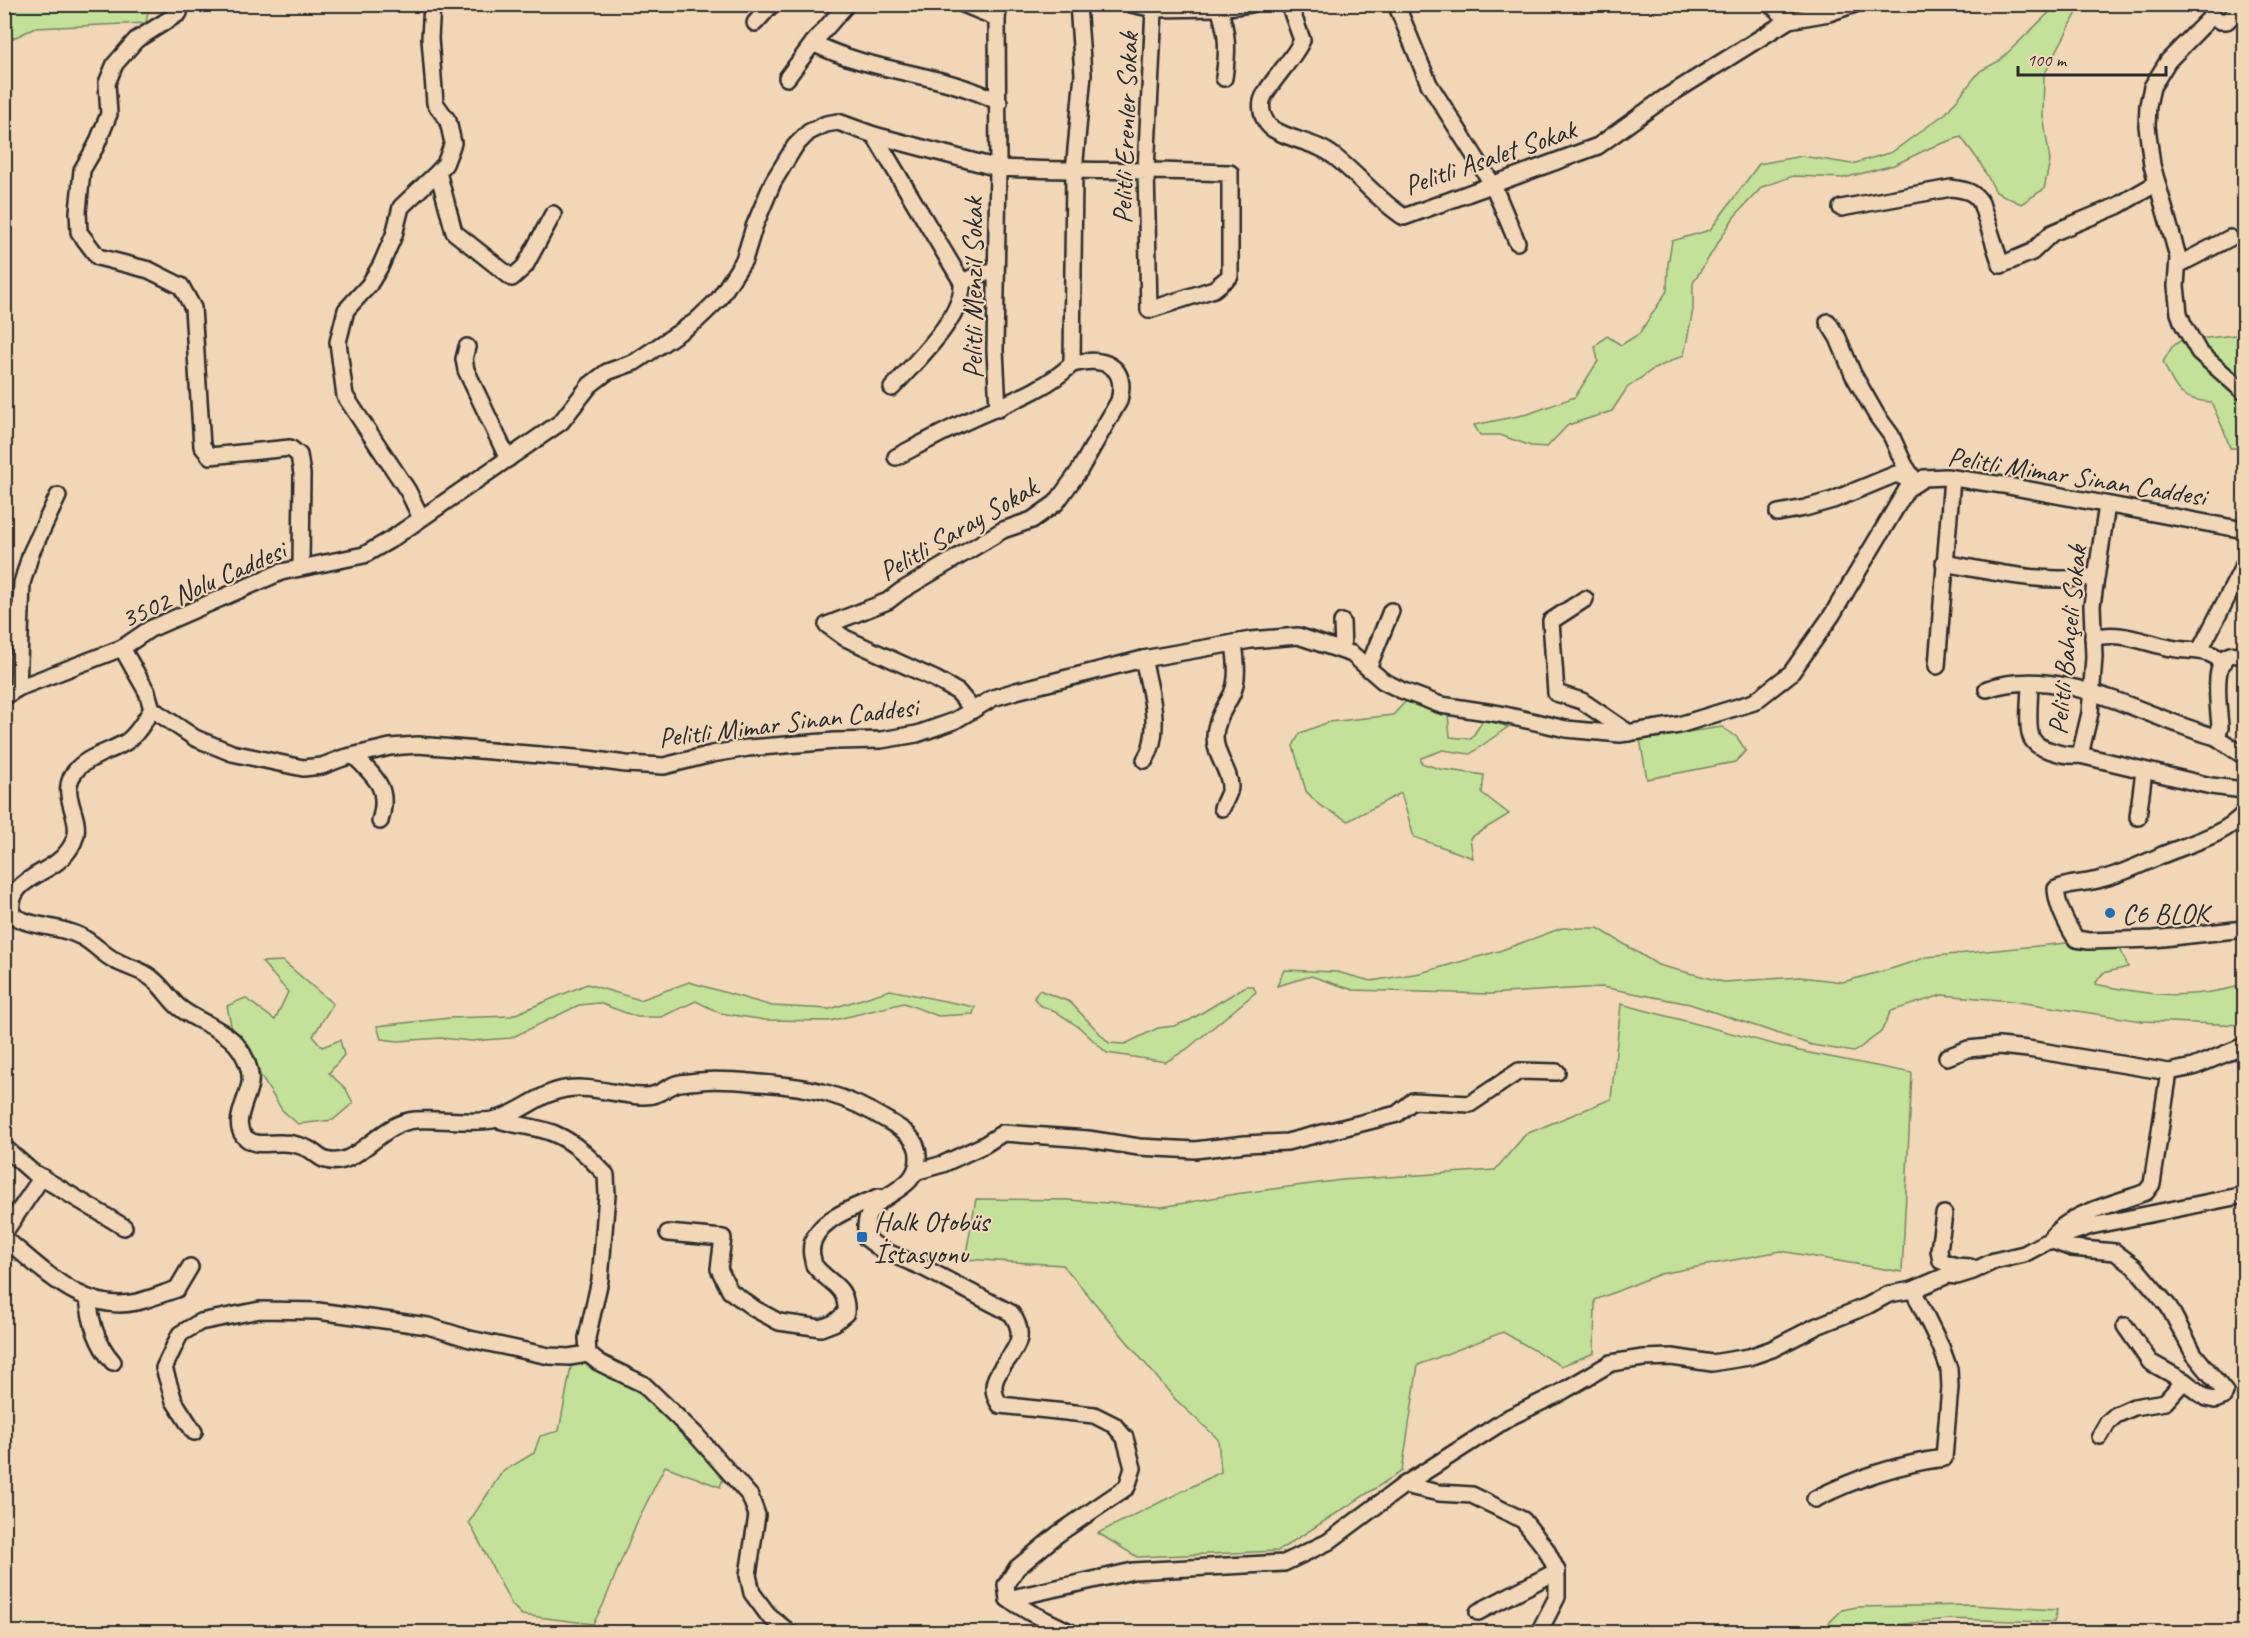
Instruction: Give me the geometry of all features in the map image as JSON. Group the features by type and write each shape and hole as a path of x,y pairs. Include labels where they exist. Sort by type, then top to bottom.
{"street":[{"path":"421,518 408,491 345,396 338,342 346,310 369,285 381,265 394,235 401,207 445,164 453,143 448,121 435,103 430,38 432,4"},
{"path":"755,23 772,4"},
{"path":"787,78 813,43 848,4"},
{"path":"963,4 998,11"},
{"path":"896,457 969,420 998,409 1062,374 1072,364 1074,171 1083,87 1078,4"},
{"path":"1131,4 1154,9"},
{"name":"Pelitli Erenler Sokak","path":"1149,310 1146,170 1154,9 1218,8 1251,4"},
{"name":"Pelitli Asalet Sokak","path":"1289,4 1302,40 1298,49 1262,98 1262,112 1272,128 1334,156 1392,209 1404,217 1598,146 1662,99 1789,20 1829,13 1855,4"},
{"path":"1396,4 1429,84 1493,185 1517,242"},
{"path":"1770,4 1789,20"},
{"path":"2244,4 2227,21 2220,21 2212,16 2168,61 2152,87 2146,126 2152,165 2178,257 2176,286 2179,312 2190,340 2206,359 2244,392"},
{"path":"1218,8 1226,29 1227,59 1224,78"},
{"name":"Pelitli Menzil Sokak","path":"998,11 999,102 995,350 998,409"},
{"path":"179,13 136,40 115,64 108,83 109,114 96,146 82,170 78,212 79,232 98,257 149,270 182,286 193,308 201,446 210,456 290,448 299,454 302,474 301,567"},
{"path":"813,43 885,69 942,80 976,91 999,102"},
{"name":"3502 Nolu Caddesi","path":"4,697 18,688 122,648 150,629 256,582 301,567 364,555 390,540 508,459 561,422 590,385 607,372 635,362 696,321 718,299 744,260 754,227 773,182 795,146 809,132 826,124 838,122 874,135 998,168 1230,173 1230,276 1214,289 1149,310"},
{"path":"874,135 962,282 963,291 960,301 944,328 892,388"},
{"path":"438,172 454,232 512,278 525,266 553,214"},
{"path":"1841,208 1952,188 1964,189 1976,194 1981,203 2001,265 2032,252 2052,233 2117,206 2157,183"},
{"path":"2178,265 2230,238"},
{"path":"962,282 982,273 996,273"},
{"path":"1828,322 1838,339 1852,374 1876,416 1891,435 1904,464 1916,483"},
{"path":"467,347 466,370 508,459"},
{"name":"Pelitli Saray Sokak","path":"973,710 958,692 935,679 845,638 827,625 888,601 1003,530 1032,520 1056,503 1079,471 1119,401 1122,390 1121,381 1115,370 1102,361 1085,360 1072,364"},
{"path":"1778,513 1833,500 1896,474 1916,483"},
{"name":"Pelitli Mimar Sinan Caddesi","path":"152,709 195,738 232,753 303,768 322,766 390,747 418,745 588,759 626,765 664,766 748,748 881,740 917,734 954,721 993,698 1143,658 1274,637 1298,636 1352,654 1368,668 1401,690 1442,705 1500,714 1566,729 1620,734 1679,726 1754,702 1791,673 1832,615 1907,489 1924,477 1952,478 2244,530"},
{"path":"1937,666 1952,478"},
{"path":"18,688 22,583 31,553 58,496"},
{"name":"Pelitli Bahçeli Sokak","path":"2107,505 2092,605 2092,691 2087,732 2080,755 2211,786 2244,790"},
{"path":"1944,563 2021,577 2078,579 2096,576"},
{"path":"2200,650 2244,565"},
{"path":"1585,599 1551,621 1556,693 1582,701 1629,733"},
{"path":"4,613 21,611"},
{"path":"1368,668 1391,611"},
{"path":"1342,622 1343,651"},
{"path":"2093,638 2113,634 2173,649 2200,650 2224,662"},
{"path":"1222,808 1230,788 1226,772 1218,757 1215,737 1220,714 1233,692 1237,669 1234,643"},
{"path":"122,648 147,692 152,709 128,741 78,768 69,783 68,798 76,834 68,851 56,864 21,885 12,896 10,906 12,915 24,923 66,929 87,939 112,960 136,969 155,981 170,1000 183,1011 230,1038 240,1050 251,1081 239,1122 240,1131 248,1139 262,1144 282,1143 307,1148 324,1160 341,1163 393,1126 413,1120 496,1119 549,1093 564,1089 583,1088 645,1096 661,1094 676,1084 727,1080 817,1089 871,1110 901,1129 913,1139 919,1156 915,1172 904,1186 870,1211 866,1225 866,1238 882,1250 922,1267 1011,1313 1019,1323 1017,1348 1002,1366 994,1384 994,1396 1000,1406 1094,1415 1114,1425 1125,1438 1133,1468 1127,1487 1058,1534 1017,1568 1006,1585 1008,1599"},
{"path":"2216,737 2220,729 2217,680 2224,662 2230,655 2244,657"},
{"path":"1143,658 1153,716 1152,749 1145,760"},
{"path":"1987,689 2000,684 2044,682 2092,691 2136,710 2216,737 2244,756"},
{"path":"2030,683 2029,718 2032,739 2039,747 2068,756 2080,755"},
{"path":"354,756 374,776 383,791 385,806 380,821"},
{"path":"2138,817 2144,771"},
{"path":"2244,813 2220,831 2131,868 2101,880 2067,885 2056,890 2056,898 2076,939 2089,941 2154,939 2244,929"},
{"path":"1947,1057 1968,1049 1999,1046 2028,1048 2169,1072 2193,1066 2244,1046"},
{"path":"915,1172 943,1164 984,1145 1003,1132 1088,1139 1139,1147 1195,1150 1287,1142 1397,1114 1413,1101 1470,1104 1519,1071 1557,1072"},
{"path":"2050,1240 2056,1230 2074,1219 2146,1192 2152,1184 2169,1072"},
{"path":"496,1119 555,1134 581,1149 606,1175 607,1195 600,1280 587,1338 588,1354"},
{"path":"4,1147 31,1171 124,1227"},
{"path":"4,1233 42,1177"},
{"path":"668,1233 723,1238 719,1269 730,1291 755,1309 779,1322 821,1328 834,1323 846,1313 847,1303 843,1293 813,1264 810,1248 816,1232 839,1214 904,1186"},
{"path":"1008,1599 1133,1571 1284,1563 1328,1542 1404,1485 1510,1417 1558,1394 1611,1363 1643,1358 1672,1357 1712,1363 1749,1357 1772,1349 1889,1294 1912,1290 1948,1275 1957,1276 1994,1261 2024,1254 2050,1240 2105,1222 2244,1195"},
{"path":"1944,1214 1939,1250 1941,1262 1979,1269"},
{"path":"4,1238 68,1288 100,1303 135,1302 177,1289 190,1267"},
{"path":"2050,1240 2072,1248 2115,1252 2135,1266 2169,1306 2194,1354 2225,1392 2223,1397 2216,1400 2206,1398 2184,1381 2150,1362 2125,1326"},
{"path":"1815,1499 1843,1484 1909,1463 1944,1458 1950,1387 1948,1369 1941,1347 1912,1290"},
{"path":"88,1299 94,1331 102,1350 113,1362"},
{"path":"195,1432 174,1401 164,1368 180,1334 200,1322 233,1315 260,1310 318,1311 428,1326 470,1339 549,1356 569,1357 588,1354 598,1362 643,1384 697,1436 750,1496 758,1515 748,1575 752,1593 769,1616 789,1632"},
{"path":"2100,1436 2108,1422 2116,1415 2134,1407 2165,1402 2184,1381"},
{"path":"1404,1485 1439,1493 1472,1495 1523,1520 1546,1549 1557,1571 1557,1597 1539,1632"},
{"path":"1478,1612 1557,1571"},
{"path":"1008,1599 1070,1632"}],"green space":[{"path":"2058,4 2081,5 2044,75 2043,115 2050,161 2044,189 2021,204 1996,192 1979,161 1961,137 1932,147 1894,165 1844,178 1793,176 1762,187 1734,217 1693,283 1693,310 1684,355 1652,370 1627,388 1612,411 1568,425 1547,447 1531,446 1500,435 1480,435 1474,425 1528,414 1575,397 1598,361 1595,346 1607,336 1621,345 1639,334 1667,291 1672,241 1710,230 1759,164 1802,156 1852,164 1892,152 1946,113 1980,71 1999,61"},
{"path":"13,5 53,5 51,7 148,11 146,23 35,28 5,42 5,10"},
{"path":"2244,334 2244,448 2230,448 2211,402 2185,396 2175,386 2163,362 2172,347 2180,341"},
{"path":"1407,700 1448,714 1450,737 1471,739 1484,719 1508,727 1470,754 1443,750 1421,758 1421,763 1440,769 1484,775 1482,793 1509,814 1470,838 1473,858 1414,837 1401,793 1348,821 1319,805 1306,791 1293,746 1300,733 1329,722 1393,715"},
{"path":"1722,727 1737,737 1746,751 1735,762 1647,779 1640,739"},
{"path":"1562,928 1598,928 1658,965 1724,982 1800,977 1843,982 1927,957 2077,942 2119,946 2128,967 2103,973 2095,984 2170,995 2205,993 2244,985 2244,1025 2142,1021 2012,1001 1942,995 1891,1011 1881,1032 1854,1052 1812,1045 1690,1004 1602,987 1489,994 1353,990 1311,976 1277,986 1284,970 1337,972 1371,981 1420,973 1499,951"},
{"path":"283,961 333,1004 313,1036 322,1047 340,1040 344,1055 329,1073 346,1089 353,1103 333,1120 298,1124 282,1110 232,1030 227,1006 245,998 275,1020 288,992 262,962"},
{"path":"689,982 772,1006 830,1009 890,990 975,1007 973,1014 938,1016 904,1003 830,1021 765,1020 720,1013 696,1001 661,1017 637,1017 599,1003 579,1005 511,1038 471,1041 441,1038 398,1041 381,1039 377,1026 450,1018 511,1016 587,984 640,1000"},
{"path":"1246,986 1253,986 1256,992 1187,1049 1166,1062 1107,1053 1080,1028 1055,1011 1039,1005 1034,998 1039,990 1070,1002 1109,1043 1125,1044 1158,1028 1174,1026 1190,1020"},
{"path":"1621,1004 1799,1051 1912,1073 1902,1272 1781,1251 1660,1274 1595,1300 1594,1353 1561,1366 1503,1332 1418,1365 1402,1471 1278,1551 1137,1557 1098,1533 1221,1472 1218,1439 1175,1399 1063,1265 965,1259 976,1199 1068,1200 1162,1207 1235,1194 1342,1180 1495,1170 1526,1134 1611,1099"},
{"path":"580,1359 639,1388 725,1473 720,1487 665,1466 637,1522 593,1624 522,1615 512,1605 469,1522 502,1472 534,1453 540,1436 559,1431 571,1367"},
{"path":"1971,1605 2057,1610 2054,1622 1947,1619 1851,1632 1820,1632 1842,1610 1857,1607"}],"place":[{"name":"C6 BLOK","path":"2110,913"},
{"name":"Halk Otobüs İstasyonu","path":"862,1237"}]}
